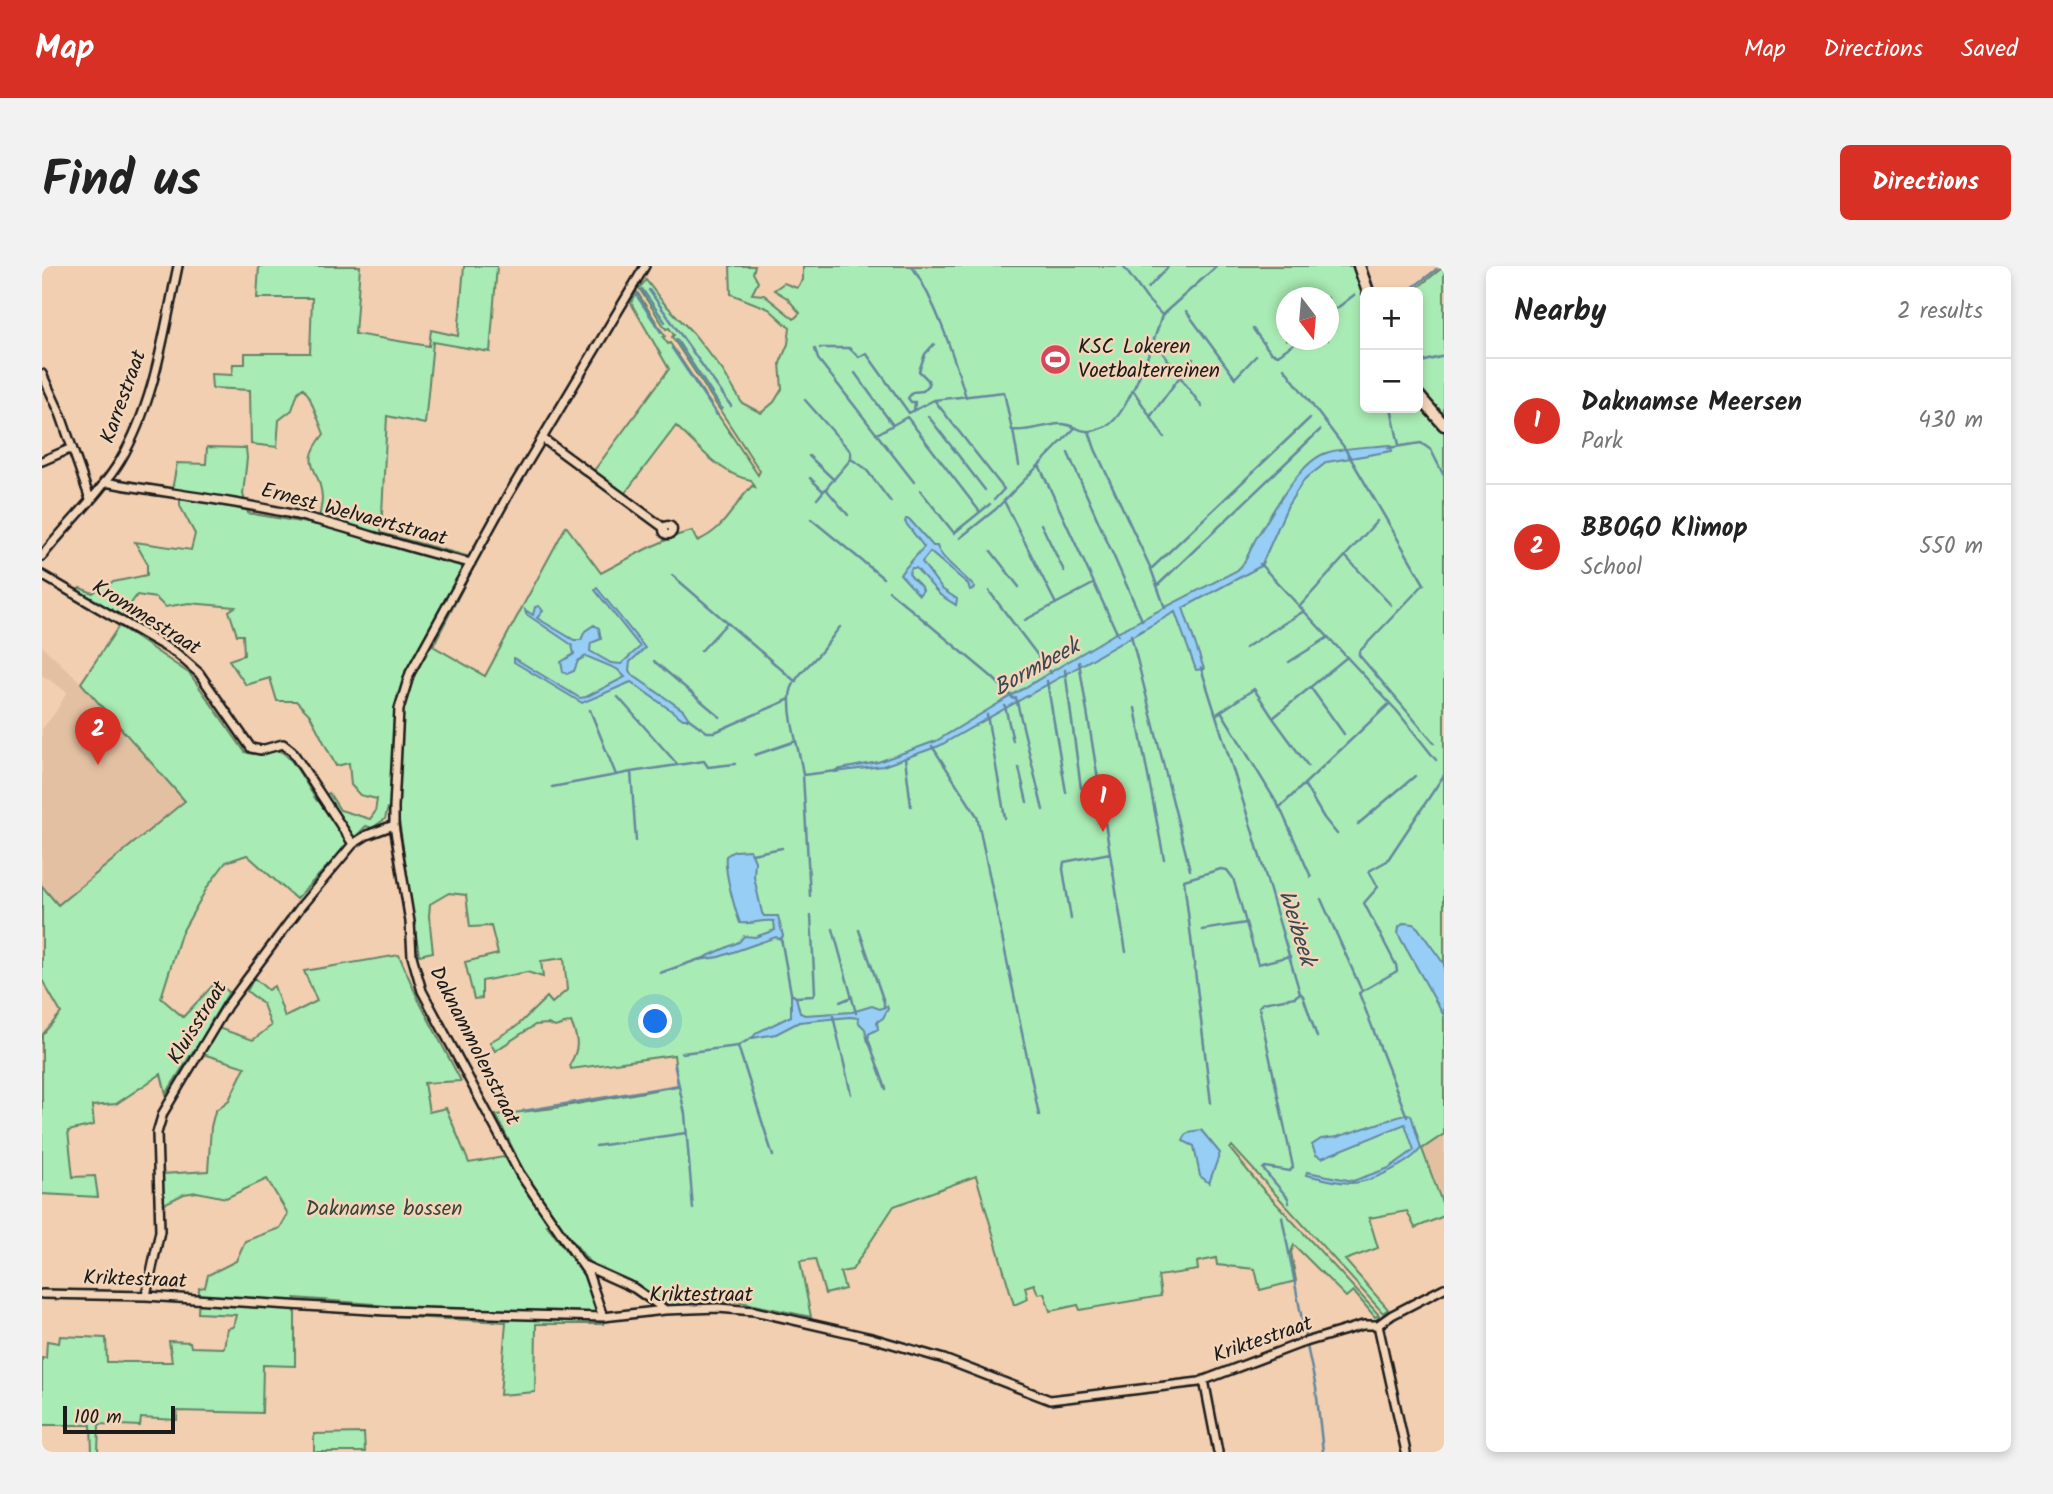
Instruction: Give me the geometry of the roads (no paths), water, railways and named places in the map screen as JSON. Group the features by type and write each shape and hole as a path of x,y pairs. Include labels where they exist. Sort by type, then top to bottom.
{"street":[{"name":"Karrestraat","path":"42,556 120,461 137,426 150,390 178,266"},
{"name":"Daknammolenstraat","path":"603,1317 588,1273 520,1174 422,992 412,956 408,905 394,825 397,732 402,693 410,673 542,438 645,266"},
{"path":"1359,266 1366,287"},
{"path":"42,374 55,400 90,499"},
{"path":"1423,401 1444,425"},
{"path":"542,438 664,528"},
{"path":"42,461 72,447"},
{"name":"Ernest Welvaertstraat","path":"104,482 306,517 440,556 471,562"},
{"name":"Krommestraat","path":"42,575 176,653 199,673 251,748 261,750 283,744 292,751 353,844"},
{"name":"Kluisstraat","path":"146,1297 160,1231 157,1133 163,1113 227,1006 302,905 353,844 367,835 394,825"},
{"path":"582,1265 634,1288 664,1310"},
{"path":"1406,1452 1378,1325 1444,1289"},
{"name":"Kriktestraat","path":"42,1294 146,1297 386,1311 603,1317 664,1310 718,1308 754,1311 872,1338 944,1359 1050,1400 1204,1380 1309,1341 1363,1325 1378,1325"},
{"path":"1204,1380 1218,1452"}],"water":[{"path":"1390,445 1392,451 1327,462 1304,480 1288,505 1261,566 1183,608 1204,669 1196,670 1175,612 939,746 883,766 835,772 878,762 936,741 1119,631 1236,571 1243,564 1288,489 1306,466 1326,453"},
{"path":"906,519 910,520 933,546 937,546 943,556 975,588 970,590 968,584 930,552 922,562 942,589 957,599 956,605 940,595 916,568 912,568 909,573 923,590 919,595 900,574 924,547 905,522"},
{"path":"597,588 645,648 630,662 631,674 683,710 689,719 683,719 631,682 582,703 514,662 514,658 580,698 625,677 617,669 586,656 578,661 574,671 567,674 563,672 561,662 574,654 572,645 526,614 525,610 533,615 535,607 539,606 543,611 537,618 574,640 581,640 585,631 594,625 599,628 601,639 591,643 590,651 611,663 621,664 640,647 595,590"},
{"path":"750,850 755,861 754,877 762,913 764,916 778,916 783,936 781,940 776,937 719,957 699,960 739,942 744,936 755,937 775,930 774,921 740,923 732,898 726,856 734,851"},
{"path":"1404,923 1418,928 1444,964 1444,1016 1398,934 1399,927"},
{"path":"791,994 796,997 800,1013 805,1015 852,1012 872,1006 880,1009 887,1006 888,1009 877,1022 878,1029 869,1034 868,1042 865,1029 858,1018 850,1017 799,1022 776,1034 753,1038 756,1033 791,1016"},
{"path":"1411,1115 1421,1148 1409,1160 1379,1176 1359,1182 1334,1181 1306,1175 1307,1172 1353,1181 1389,1168 1414,1150 1405,1124 1322,1158 1316,1155 1312,1145 1321,1139 1337,1137"},
{"path":"1201,1130 1220,1153 1209,1183 1200,1176 1194,1146 1183,1141 1189,1132"}],"waterway":[{"path":"912,266 937,313 966,397"},
{"path":"820,348 849,348 859,357 866,353 909,413 934,400 1004,392 1012,430 1060,424 1086,431 1096,430 1111,423 1126,403 1148,356 1162,315 1123,266"},
{"path":"1148,288 1169,266"},
{"path":"1162,315 1217,266"},
{"path":"1414,287 1437,269"},
{"path":"1370,277 1373,287"},
{"path":"642,289 665,322"},
{"path":"649,290 731,406"},
{"path":"635,293 661,332"},
{"path":"1339,307 1354,295"},
{"path":"1186,311 1235,378 1256,356"},
{"path":"1253,329 1271,353 1278,355 1285,350"},
{"path":"676,339 722,409"},
{"path":"914,411 915,402 908,398 913,392 923,391 929,385 919,371 925,354 934,344"},
{"path":"672,348 717,415"},
{"path":"815,349 818,359 914,482"},
{"path":"1163,353 1202,407"},
{"path":"1423,362 1444,356"},
{"path":"1150,417 1193,359"},
{"path":"1284,368 1344,447 1424,584 1359,655 1434,743"},
{"path":"855,373 892,424"},
{"path":"1133,390 1164,437"},
{"path":"805,400 851,452 851,459 817,499"},
{"path":"935,401 1004,489 994,500"},
{"path":"1392,413 1399,445"},
{"path":"928,416 985,490"},
{"path":"877,434 907,417 980,512"},
{"path":"1151,569 1310,418"},
{"path":"960,538 996,509 1074,429"},
{"path":"1013,430 1019,465"},
{"path":"1157,586 1320,430"},
{"path":"1089,431 1151,569 1165,608"},
{"name":"Bormbeek","path":"1388,448 1421,443 1431,450 1444,476"},
{"path":"1068,453 1142,620"},
{"path":"809,456 834,480"},
{"path":"851,459 865,468 891,502"},
{"path":"1039,465 1118,635"},
{"path":"810,478 823,491"},
{"path":"826,489 848,515"},
{"path":"920,490 954,533 990,504"},
{"path":"1004,501 1056,604"},
{"path":"811,519 883,578"},
{"path":"1300,606 1377,521"},
{"path":"1041,524 1064,571"},
{"path":"991,551 1019,587"},
{"path":"1346,557 1391,605"},
{"path":"1260,564 1397,711 1436,760"},
{"path":"672,575 796,682"},
{"path":"1025,620 1093,584"},
{"path":"889,591 992,677 1014,699"},
{"path":"989,591 1051,673"},
{"path":"1245,648 1304,611"},
{"path":"701,651 727,623"},
{"path":"803,775 791,717 791,691 801,673 840,627"},
{"path":"1131,635 1190,870"},
{"path":"1289,662 1327,638"},
{"path":"1217,714 1254,689 1273,718 1347,657"},
{"path":"654,661 720,717"},
{"path":"1079,662 1126,952"},
{"name":"Weibeek","path":"1201,668 1300,993 1295,997 1263,1003 1259,1007 1293,1167 1290,1171 1265,1167 1263,1169 1288,1198 1289,1203"},
{"path":"1065,670 1081,788"},
{"path":"1047,681 1066,792"},
{"path":"1311,688 1344,734"},
{"path":"618,697 678,765"},
{"path":"1016,698 1043,810"},
{"path":"689,719 707,732 715,732 790,699"},
{"path":"1279,808 1389,704"},
{"path":"1005,706 1013,741"},
{"path":"1135,708 1164,859"},
{"path":"552,787 616,775 590,710"},
{"path":"1221,711 1281,810 1311,877"},
{"path":"987,715 1005,818"},
{"path":"1273,718 1308,766"},
{"path":"755,755 796,741"},
{"path":"932,746 977,816 1039,1115"},
{"path":"905,758 911,806"},
{"path":"631,772 704,761 708,767 735,764"},
{"path":"1019,768 1027,802"},
{"name":"Bormbeek","path":"810,896 803,775 836,771"},
{"path":"616,775 631,772 636,841"},
{"path":"1407,1117 1359,993 1397,971 1364,903 1378,887 1369,871 1387,861 1444,775"},
{"path":"1358,824 1415,776"},
{"path":"1304,784 1337,834"},
{"path":"752,854 782,848"},
{"path":"1071,919 1064,862 1110,853"},
{"path":"1211,1103 1184,880 1221,869 1227,870 1233,878 1258,964 1290,956"},
{"path":"1321,899 1361,989"},
{"name":"Bormbeek","path":"791,994 796,997 813,996 815,992 811,916"},
{"path":"1202,930 1246,923"},
{"path":"833,929 856,1013"},
{"path":"859,930 884,1007"},
{"path":"781,938 791,993"},
{"path":"660,973 700,959"},
{"path":"1300,993 1317,1037"},
{"path":"840,1002 852,997"},
{"path":"833,1016 851,1094"},
{"path":"682,1053 738,1046 753,1037"},
{"path":"868,1039 886,1089"},
{"path":"738,1046 773,1156"},
{"path":"674,1063 685,1114 693,1209"},
{"path":"523,1111 679,1085"},
{"path":"596,1146 686,1133"},
{"name":"Weibeek","path":"1282,1217 1305,1335"},
{"name":"Weibeek","path":"1307,1346 1316,1388 1323,1452"}],"place":[{"name":"KSC Lokeren Voetbalterreinen","path":"1055,359"},
{"name":"BBOGO Klimop","path":"98,765"},
{"name":"Daknamse Meersen","path":"1103,832"}],"park label":[{"name":"Daknamse bossen","path":"384,1209"}]}
